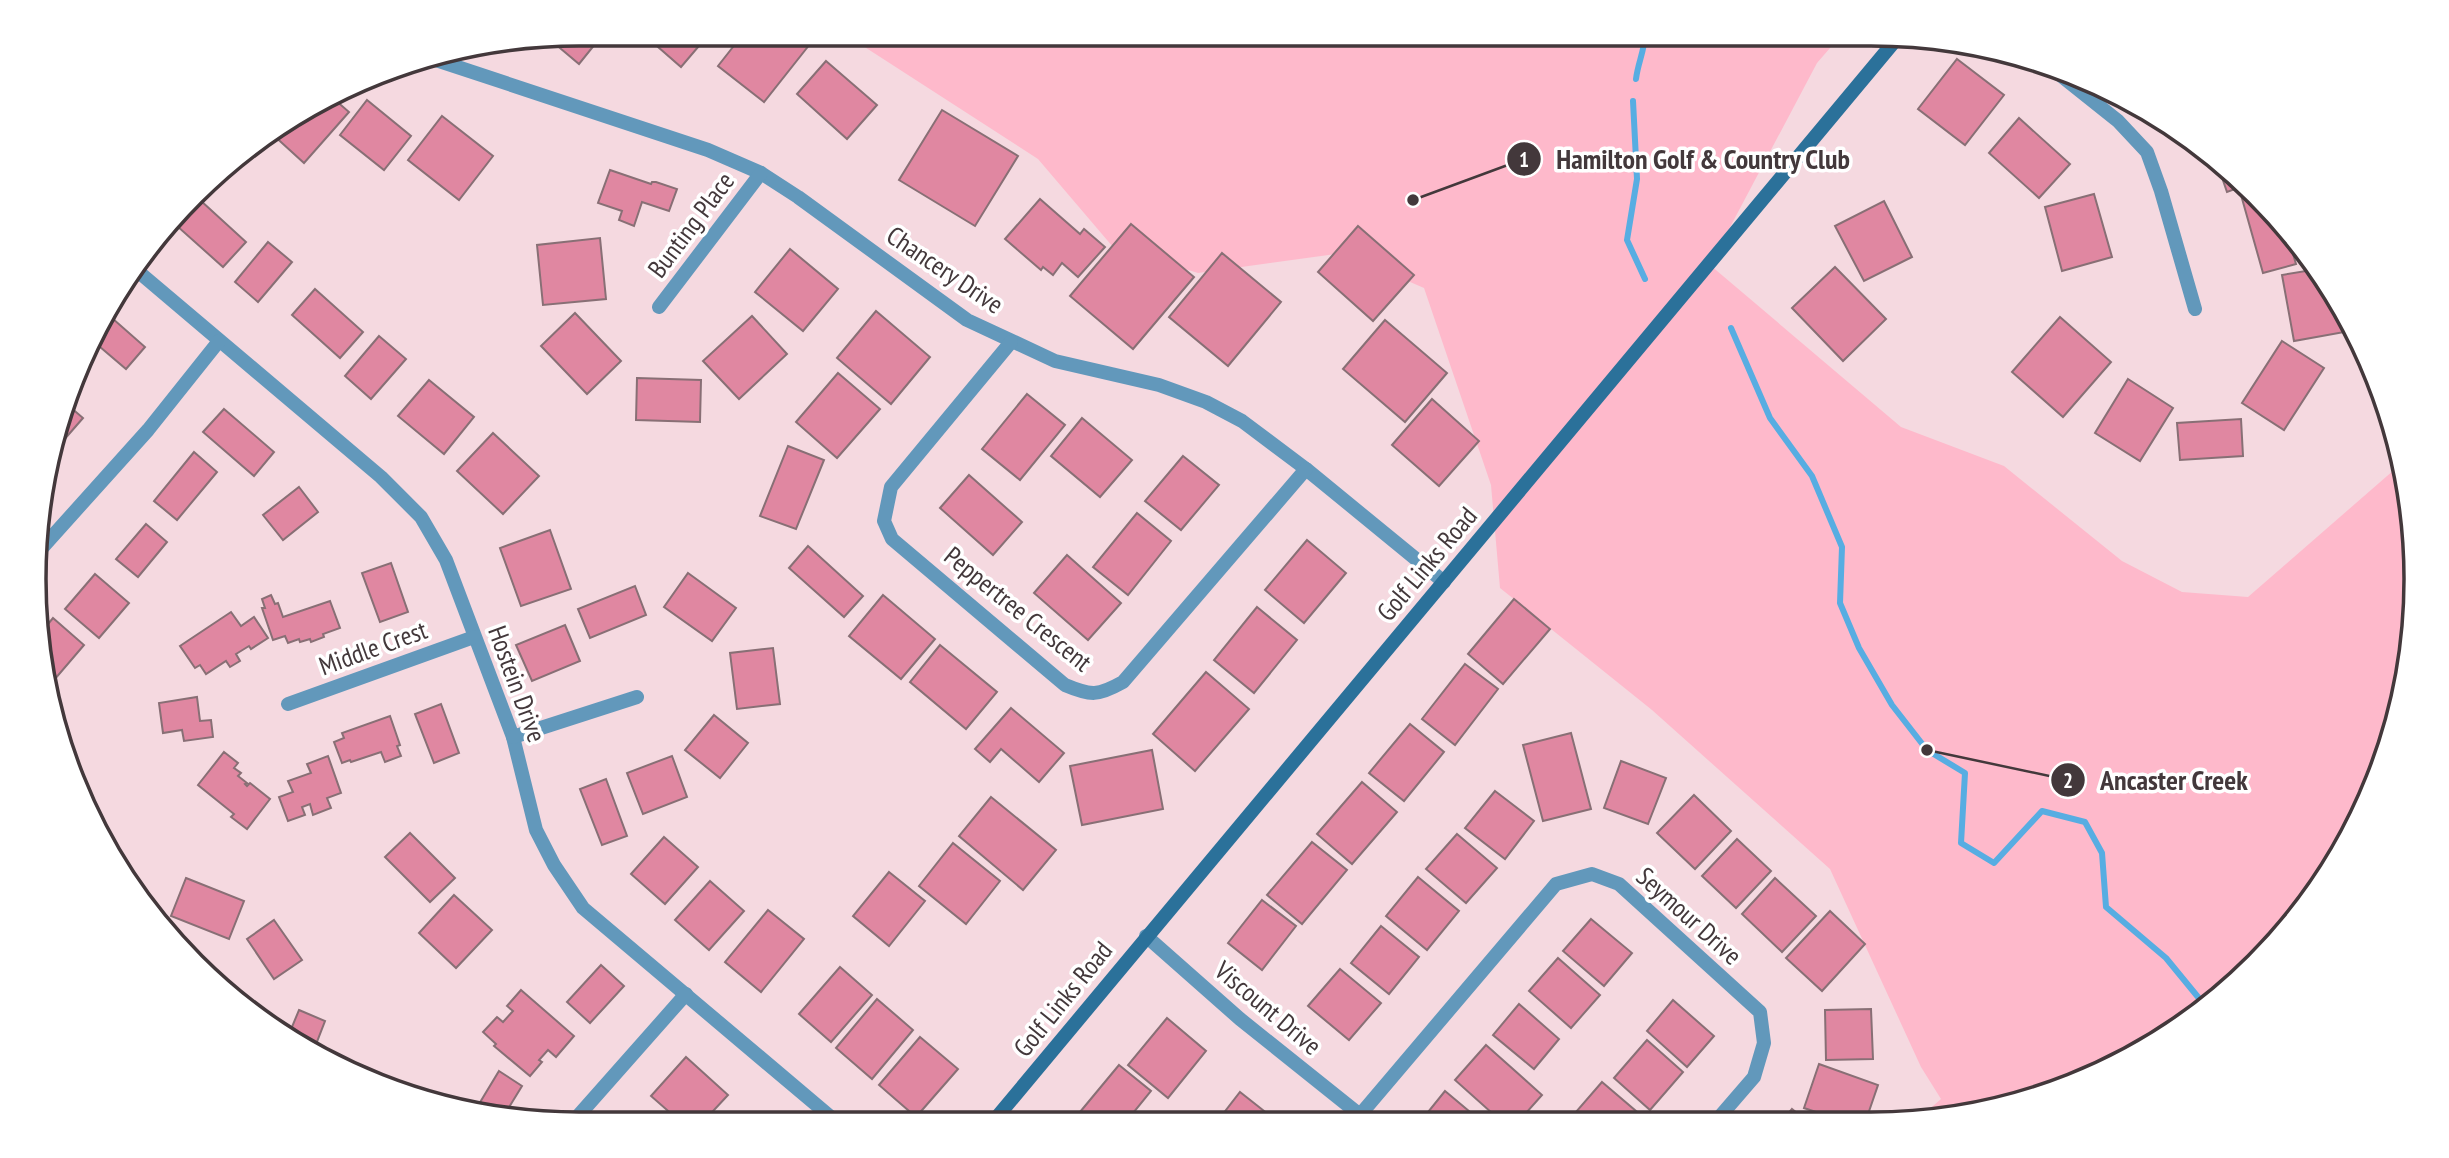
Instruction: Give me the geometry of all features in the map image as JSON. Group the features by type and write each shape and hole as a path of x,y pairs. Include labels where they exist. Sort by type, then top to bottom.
{"main road":[{"name":"Golf Links Road","path":"1001,1112 1890,47"}],"street":[{"name":"Chancery Drive","path":"445,63 708,150 761,173 967,320 1055,361 1159,385 1206,402 1242,421 1306,469 1444,582"},
{"path":"2074,86 2118,121 2147,152 2195,309"},
{"name":"Bunting Place","path":"659,307 761,173"},
{"name":"Hostein Drive","path":"141,274 381,477 421,517 446,560 513,737 536,830 554,864 583,908 825,1112"},
{"path":"48,531 148,430 219,341"},
{"name":"Peppertree Crescent","path":"1011,342 891,488 884,521 892,539 1065,685 1088,694 1104,692 1123,682 1306,469"},
{"name":"Middle Crest","path":"288,704 474,637"},
{"path":"513,737 637,697"},
{"name":"Seymour Drive","path":"1363,1112 1556,884 1592,874 1619,884 1760,1012 1764,1042 1754,1077 1724,1112"},
{"name":"Viscount Drive","path":"1146,936 1349,1112"},
{"path":"582,1112 686,994"}],"shaded area":[{"path":"863,46 1832,46 1817,63 1710,265 1901,427 2004,466 2122,561 2182,592 2248,597 2392,472 2399,509 2404,579 2399,649 2375,750 2348,815 2314,875 2271,931 2222,980 2166,1023 2106,1057 2041,1084 1974,1102 1930,1109 1941,1099 1921,1067 1830,869 1652,710 1500,588 1491,485 1424,288 1343,253 1198,273 1113,247 1038,159"}],"building":[{"path":"594,46 579,64 558,47"},
{"path":"657,46 699,46 681,67"},
{"path":"734,46 808,46 764,102 718,66"},
{"path":"1957,59 2004,95 1965,145 1918,109"},
{"path":"826,61 877,105 847,139 797,94"},
{"path":"367,100 411,136 384,170 340,135"},
{"path":"339,103 349,112 304,163 278,139"},
{"path":"942,110 1018,156 975,226 899,180"},
{"path":"442,116 493,156 459,200 408,160"},
{"path":"2019,118 2070,164 2039,198 1989,153"},
{"path":"610,170 651,184 656,182 677,189 669,211 642,202 634,226 619,220 622,211 598,203"},
{"path":"2222,178 2234,189 2227,192"},
{"path":"2094,194 2112,257 2062,271 2045,207"},
{"path":"2241,197 2293,254 2296,264 2263,273"},
{"path":"1040,199 1080,234 1084,229 1105,247 1078,277 1062,263 1053,275 1043,267 1041,270 1005,239"},
{"path":"1884,201 1912,257 1864,281 1835,226"},
{"path":"202,202 246,242 223,267 178,227"},
{"path":"1131,224 1194,277 1133,349 1070,296"},
{"path":"1358,226 1414,275 1373,321 1318,272"},
{"path":"600,238 606,299 543,305 537,245"},
{"path":"268,242 292,262 258,302 235,282"},
{"path":"790,249 838,289 803,331 755,292"},
{"path":"1222,253 1281,302 1228,366 1169,317"},
{"path":"1835,267 1886,319 1843,361 1792,308"},
{"path":"2305,271 2342,332 2294,341 2282,275"},
{"path":"315,289 363,332 340,358 292,315"},
{"path":"876,311 930,357 891,404 837,358"},
{"path":"575,313 621,361 587,394 541,346"},
{"path":"752,316 787,354 739,399 703,361"},
{"path":"2060,317 2111,362 2063,417 2012,372"},
{"path":"113,319 145,347 126,369 99,346"},
{"path":"1385,320 1447,373 1405,422 1343,369"},
{"path":"379,336 406,359 371,399 345,376"},
{"path":"2282,341 2324,368 2284,430 2242,403"},
{"path":"838,373 880,409 837,458 796,422"},
{"path":"637,378 701,380 700,422 636,420"},
{"path":"2128,379 2173,408 2140,461 2095,433"},
{"path":"429,380 474,417 444,454 398,416"},
{"path":"1027,394 1065,425 1020,480 982,449"},
{"path":"1432,399 1479,441 1439,486 1392,445"},
{"path":"224,409 274,452 254,476 203,432"},
{"path":"73,410 83,418 65,439"},
{"path":"1082,418 1132,460 1100,497 1051,456"},
{"path":"2241,419 2243,456 2180,460 2177,423"},
{"path":"493,433 539,476 503,514 457,471"},
{"path":"788,446 824,460 796,529 760,516"},
{"path":"194,452 217,472 177,520 154,501"},
{"path":"1183,456 1219,485 1181,530 1145,501"},
{"path":"969,475 1022,522 993,555 940,508"},
{"path":"299,487 318,512 283,540 263,515"},
{"path":"1137,513 1171,541 1128,595 1093,567"},
{"path":"146,524 167,542 138,577 116,559"},
{"path":"550,530 571,589 521,606 500,548"},
{"path":"1307,540 1346,573 1304,623 1265,590"},
{"path":"808,546 863,596 844,617 789,568"},
{"path":"1067,555 1121,603 1088,640 1034,593"},
{"path":"391,563 408,612 380,622 362,573"},
{"path":"688,573 736,608 712,641 664,607"},
{"path":"95,574 129,603 99,638 65,609"},
{"path":"635,586 646,615 590,638 578,609"},
{"path":"271,595 275,604 278,603 283,617 330,601 340,628 311,642 310,639 300,642 299,639 288,643 285,636 273,640 262,608 265,608 262,599"},
{"path":"883,595 935,639 901,679 849,636"},
{"path":"1514,599 1550,629 1503,684 1468,654"},
{"path":"1257,607 1297,640 1254,693 1214,660"},
{"path":"231,612 241,626 254,617 268,638 251,649 249,646 236,654 240,661 230,667 226,661 206,674 200,665 195,668 180,646"},
{"path":"53,618 84,645 55,679 50,649 48,624"},
{"path":"565,625 580,661 532,681 516,645"},
{"path":"940,645 997,692 966,729 910,682"},
{"path":"773,648 780,704 737,709 730,653"},
{"path":"1465,664 1498,689 1455,745 1422,719"},
{"path":"1206,672 1249,709 1195,771 1153,734"},
{"path":"197,697 200,721 211,720 213,737 184,741 182,730 163,733 159,703"},
{"path":"441,704 459,753 434,763 415,714"},
{"path":"1011,708 1064,753 1039,782 1001,749 990,762 975,749"},
{"path":"714,715 748,743 720,778 685,750"},
{"path":"390,716 401,756 385,762 381,752 342,763 334,742 344,738 342,733"},
{"path":"1410,724 1444,752 1404,801 1369,773"},
{"path":"1571,733 1591,809 1543,821 1523,745"},
{"path":"1152,750 1163,809 1082,825 1070,766"},
{"path":"224,752 238,763 234,768 241,773 238,776 247,783 245,784 247,786 250,783 270,799 247,829 231,817 234,814 198,785"},
{"path":"328,756 341,793 327,798 331,808 313,815 310,804 302,807 305,815 288,821 279,797 293,792 288,781 311,773 307,764"},
{"path":"672,756 687,797 643,814 627,773"},
{"path":"1621,761 1666,778 1648,824 1604,808"},
{"path":"606,779 627,836 602,845 580,789"},
{"path":"1362,782 1397,812 1352,864 1317,834"},
{"path":"1495,791 1534,821 1505,859 1465,828"},
{"path":"1694,795 1731,831 1695,869 1657,833"},
{"path":"991,797 1056,850 1023,890 959,836"},
{"path":"410,833 455,878 430,902 385,857"},
{"path":"1457,834 1497,868 1466,903 1426,869"},
{"path":"664,837 698,867 665,904 631,874"},
{"path":"1737,839 1771,871 1736,908 1702,876"},
{"path":"1312,842 1347,870 1302,924 1267,895"},
{"path":"953,843 1000,881 966,924 919,886"},
{"path":"889,872 925,901 889,946 853,916"},
{"path":"1418,877 1459,911 1427,950 1386,916"},
{"path":"186,878 244,901 229,939 171,916"},
{"path":"1775,878 1816,916 1782,952 1742,914"},
{"path":"710,881 744,911 709,950 675,920"},
{"path":"454,895 492,930 456,968 419,933"},
{"path":"1262,900 1296,926 1262,970 1228,943"},
{"path":"768,910 804,939 761,992 725,962"},
{"path":"1830,911 1865,944 1822,991 1786,958"},
{"path":"1591,919 1632,953 1604,986 1563,951"},
{"path":"274,920 302,960 274,979 247,939"},
{"path":"1381,926 1419,957 1389,994 1351,963"},
{"path":"1558,958 1600,995 1571,1028 1529,991"},
{"path":"601,965 624,986 590,1023 567,1002"},
{"path":"840,967 872,995 831,1042 799,1014"},
{"path":"1340,969 1381,1003 1349,1040 1308,1006"},
{"path":"521,990 574,1036 556,1057 548,1050 530,1076 494,1046 496,1044 483,1032 497,1017 503,1022 513,1011 507,1006"},
{"path":"877,999 913,1030 872,1079 836,1048"},
{"path":"1673,1000 1714,1036 1687,1067 1647,1031"},
{"path":"1519,1004 1559,1039 1534,1069 1493,1035"},
{"path":"1871,1009 1873,1059 1826,1060 1825,1010"},
{"path":"299,1010 325,1021 316,1043 291,1028"},
{"path":"1167,1018 1206,1051 1168,1098 1128,1065"},
{"path":"920,1037 958,1069 920,1112 910,1112 879,1085"},
{"path":"1647,1040 1683,1072 1650,1110 1614,1078"},
{"path":"1486,1045 1542,1095 1527,1112 1491,1112 1455,1080"},
{"path":"686,1057 728,1095 712,1112 669,1112 651,1096"},
{"path":"1819,1064 1878,1085 1869,1112 1816,1112 1804,1108"},
{"path":"1119,1065 1151,1091 1134,1112 1080,1112"},
{"path":"499,1071 522,1086 509,1108 480,1103"},
{"path":"1602,1082 1637,1112 1576,1112"},
{"path":"1445,1091 1470,1112 1428,1112"},
{"path":"1240,1092 1265,1112 1225,1112"}],"waterway":[{"path":"1636,79 1644,46"},
{"path":"1633,101 1637,179 1627,240 1645,279"},
{"path":"1731,328 1770,418 1812,476 1842,547 1840,603 1859,648 1892,705 1927,750 1965,773 1961,843 1994,863 2042,811 2085,822 2102,853 2106,907 2166,958 2199,999"}],"place":[{"name":"Hamilton Golf & Country Club","path":"1413,200"},
{"name":"Ancaster Creek","path":"1927,750"}]}
